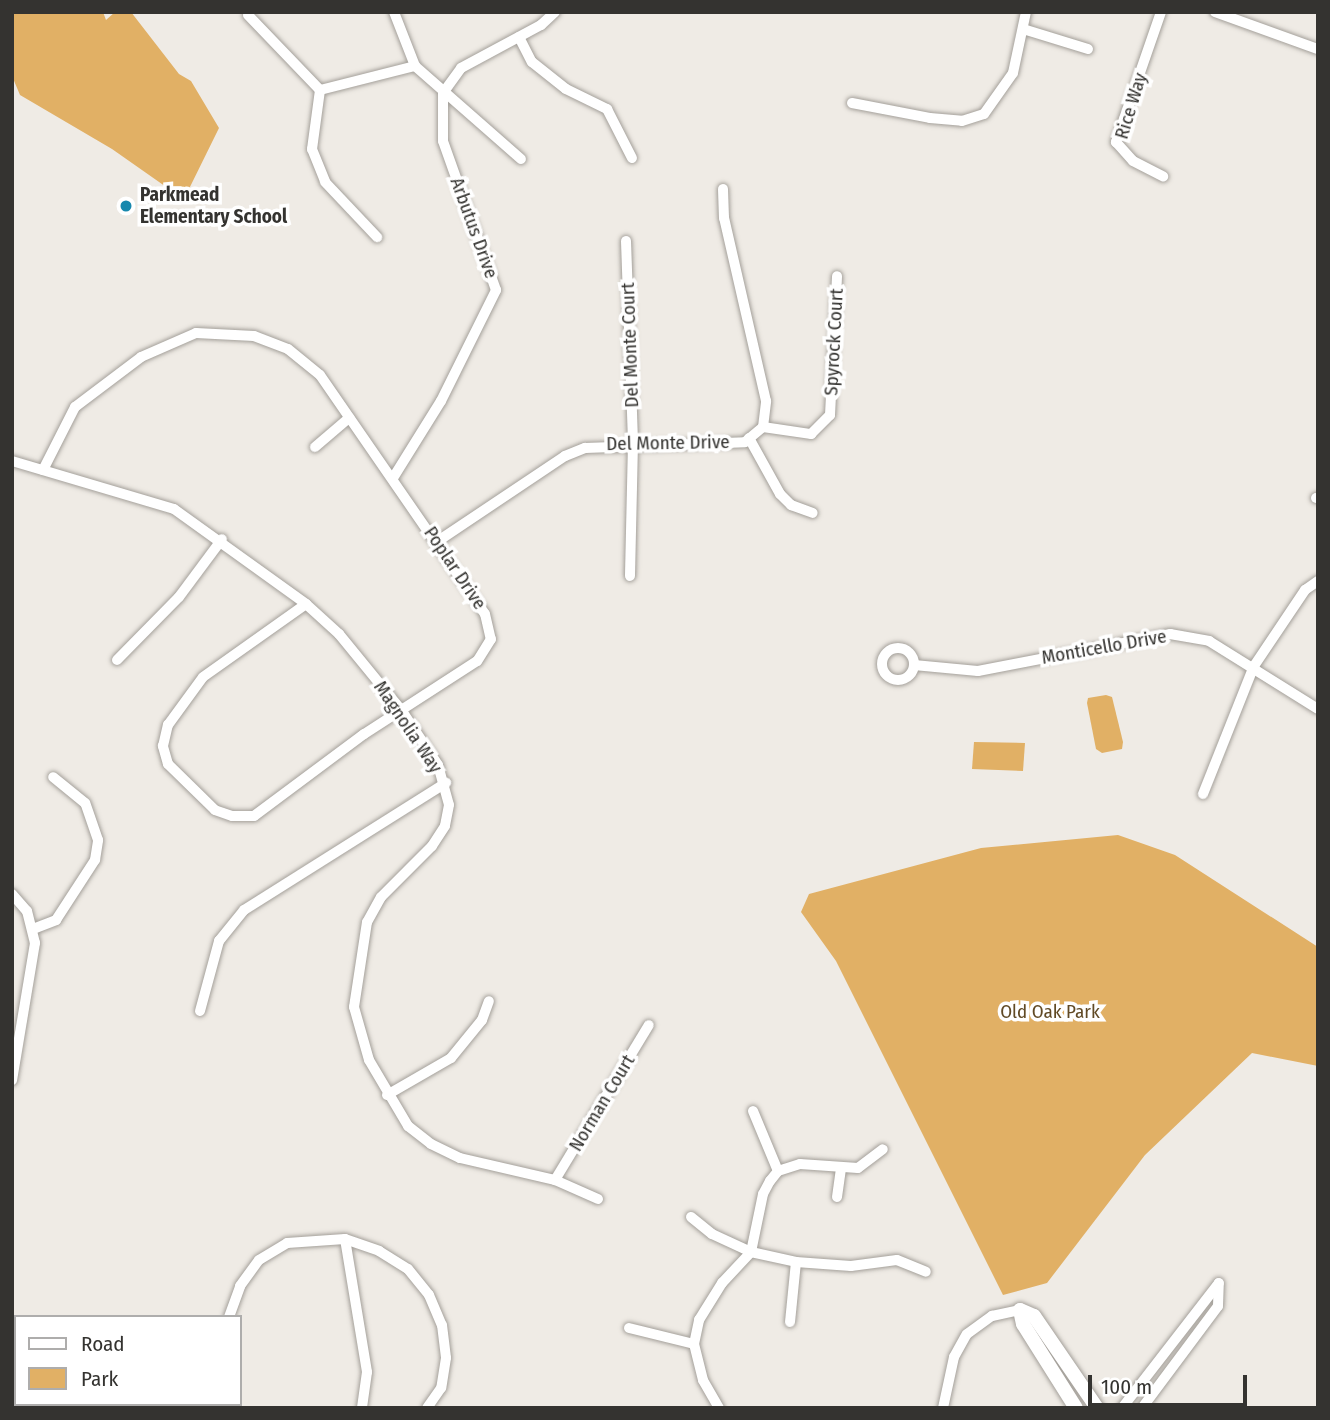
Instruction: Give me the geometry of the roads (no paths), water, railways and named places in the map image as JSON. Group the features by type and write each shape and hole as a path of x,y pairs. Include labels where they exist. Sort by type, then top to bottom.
{"street":[{"path":"394,12 415,66 521,159"},
{"path":"443,93 461,68 519,37 555,12"},
{"path":"852,103 930,118 962,121 984,114 1013,73 1026,12"},
{"name":"Rice Way","path":"1160,12 1116,142 1133,161 1163,176"},
{"path":"1215,12 1318,49"},
{"path":"248,15 320,90"},
{"path":"1023,29 1088,49"},
{"path":"519,37 532,62 566,89 607,109 632,158"},
{"path":"320,90 415,66"},
{"path":"320,90 312,149 325,182 377,237"},
{"name":"Arbutus Drive","path":"393,478 441,401 496,290 443,141 443,93"},
{"path":"723,189 724,218 766,401 763,427"},
{"name":"Del Monte Court","path":"626,241 633,443 630,576"},
{"name":"Spyrock Court","path":"763,427 811,434 830,415 837,276"},
{"name":"Poplar Drive","path":"43,470 62,427 92,390 162,345 196,333 254,335 288,349 320,375 438,541 485,614 491,639 477,661 254,816 232,816 215,810 168,764 163,746 169,725 203,677 306,604"},
{"path":"315,447 349,418"},
{"name":"Del Monte Drive","path":"438,541 565,456 601,444 749,438 763,427"},
{"path":"749,438 780,494 790,505 813,513"},
{"name":"Magnolia Way","path":"12,461 174,509 222,539 306,604 339,634 402,711 446,783 449,805 445,826 432,846 372,909 355,981 359,1032 387,1095 408,1126 431,1144 460,1158 555,1181 598,1199"},
{"path":"117,660 178,597 222,539"},
{"path":"1203,794 1255,666 1305,590 1318,582"},
{"name":"Monticello Drive","path":"914,665 978,671 1170,634 1209,641 1255,666 1318,709"},
{"path":"33,929 56,920 96,860 98,840 85,803 52,777"},
{"path":"200,1011 219,941 244,909 446,783"},
{"path":"12,894 27,911 35,943 12,1080"},
{"path":"387,1095 451,1058 482,1020 489,1001"},
{"name":"Norman Court","path":"555,1181 649,1025"},
{"path":"753,1111 778,1171"},
{"path":"719,1408 703,1380 694,1344 709,1301 751,1252 763,1194 778,1171 800,1164 841,1169 858,1168 883,1149"},
{"path":"837,1196 841,1169"},
{"path":"691,1217 712,1234 751,1252 796,1262 851,1266 897,1260 926,1272"},
{"path":"230,1315 240,1286 259,1259 286,1243 345,1239 408,1269 429,1295 442,1325 446,1358 441,1388 427,1408"},
{"path":"345,1239 367,1372 362,1408"},
{"path":"790,1322 796,1262"},
{"path":"1122,1408 1219,1283 1218,1306 1142,1408"},
{"path":"1020,1310 1023,1324 1076,1408"},
{"path":"957,1408 944,1406 954,1357 967,1334 992,1316 1020,1310 1034,1316 1097,1408"},
{"path":"629,1328 694,1344"}],"place":[{"name":"Parkmead Elementary School","path":"126,206"}],"park label":[{"name":"Old Oak Park","path":"1050,1012"}]}
